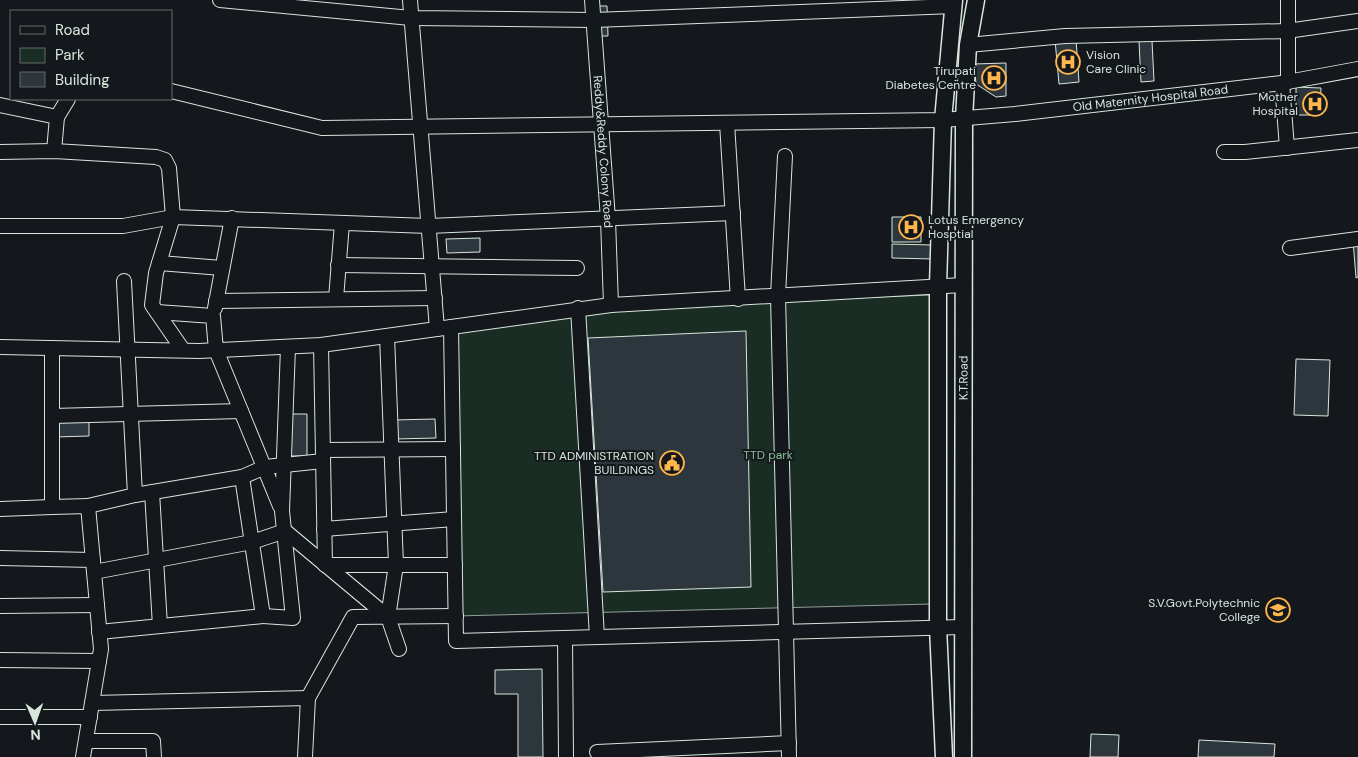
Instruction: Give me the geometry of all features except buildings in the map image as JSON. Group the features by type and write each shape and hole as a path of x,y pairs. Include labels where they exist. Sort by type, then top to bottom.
{"main road":[{"name":"K.T.Road","path":"963,757 964,119 968,45 976,0"},
{"name":"K.T.Road","path":"944,757 938,627 938,286 942,120 954,3"}],"street":[{"path":"220,0 411,18 594,20 954,3"},
{"path":"410,0 437,329"},
{"name":"Reddy&Reddy Colony Road","path":"592,0 608,219 611,305"},
{"path":"1287,148 1285,83 1288,0"},
{"path":"968,45 1065,36 1287,31 1358,21"},
{"name":"Old Maternity Hospital Road","path":"172,92 322,128 942,120 1285,83 1358,70"},
{"path":"54,152 57,117 67,100"},
{"path":"0,106 57,117"},
{"path":"727,124 738,299"},
{"path":"1224,152 1245,152 1358,140"},
{"path":"0,152 54,152 156,157 165,160 169,168 173,217 159,263 152,305 183,350"},
{"path":"597,752 789,750 778,296 785,156"},
{"path":"0,226 124,226 173,217 429,226 733,213"},
{"path":"232,218 213,316 216,350 282,511"},
{"path":"336,299 342,223"},
{"path":"1290,248 1358,239"},
{"path":"159,263 222,268"},
{"path":"338,264 576,268"},
{"path":"124,280 135,495"},
{"path":"0,347 216,350 321,345 578,308 963,285"},
{"path":"216,301 435,298"},
{"path":"578,308 597,637"},
{"path":"157,312 213,316"},
{"path":"451,326 456,641 962,627"},
{"path":"387,336 396,565 388,617 398,649"},
{"path":"321,345 325,565"},
{"path":"99,632 263,616 293,618 282,511 288,347"},
{"path":"52,348 52,507"},
{"path":"52,416 241,411"},
{"path":"0,508 88,506 135,495 242,477 265,468 284,466 323,456 392,449 453,449"},
{"path":"242,477 263,616"},
{"path":"152,492 160,626"},
{"path":"83,757 101,650 88,506"},
{"path":"324,529 454,519"},
{"path":"0,558 93,566 156,560 252,542 285,532"},
{"path":"285,532 388,617"},
{"path":"325,565 455,564"},
{"path":"0,606 97,605"},
{"path":"305,757 308,698 353,616 456,616"},
{"path":"565,638 566,757"},
{"path":"0,660 99,661"},
{"path":"0,717 308,698"},
{"path":"86,741 153,741 154,757"}],"green space":[{"name":"TTD park","path":"931,295 932,604 456,616 451,327 578,308"}],"place":[{"name":"Vision Care Clinic","path":"1068,62"},
{"name":"Tirupati Diabetes Centre","path":"994,78"},
{"name":"Mother Hospital","path":"1315,104"},
{"name":"Lotus Emergency Hosptial","path":"911,227"},
{"name":"TTD ADMINISTRATION BUILDINGS","path":"672,463"},
{"name":"S.V.Govt.Polytechnic College","path":"1278,610"}]}
